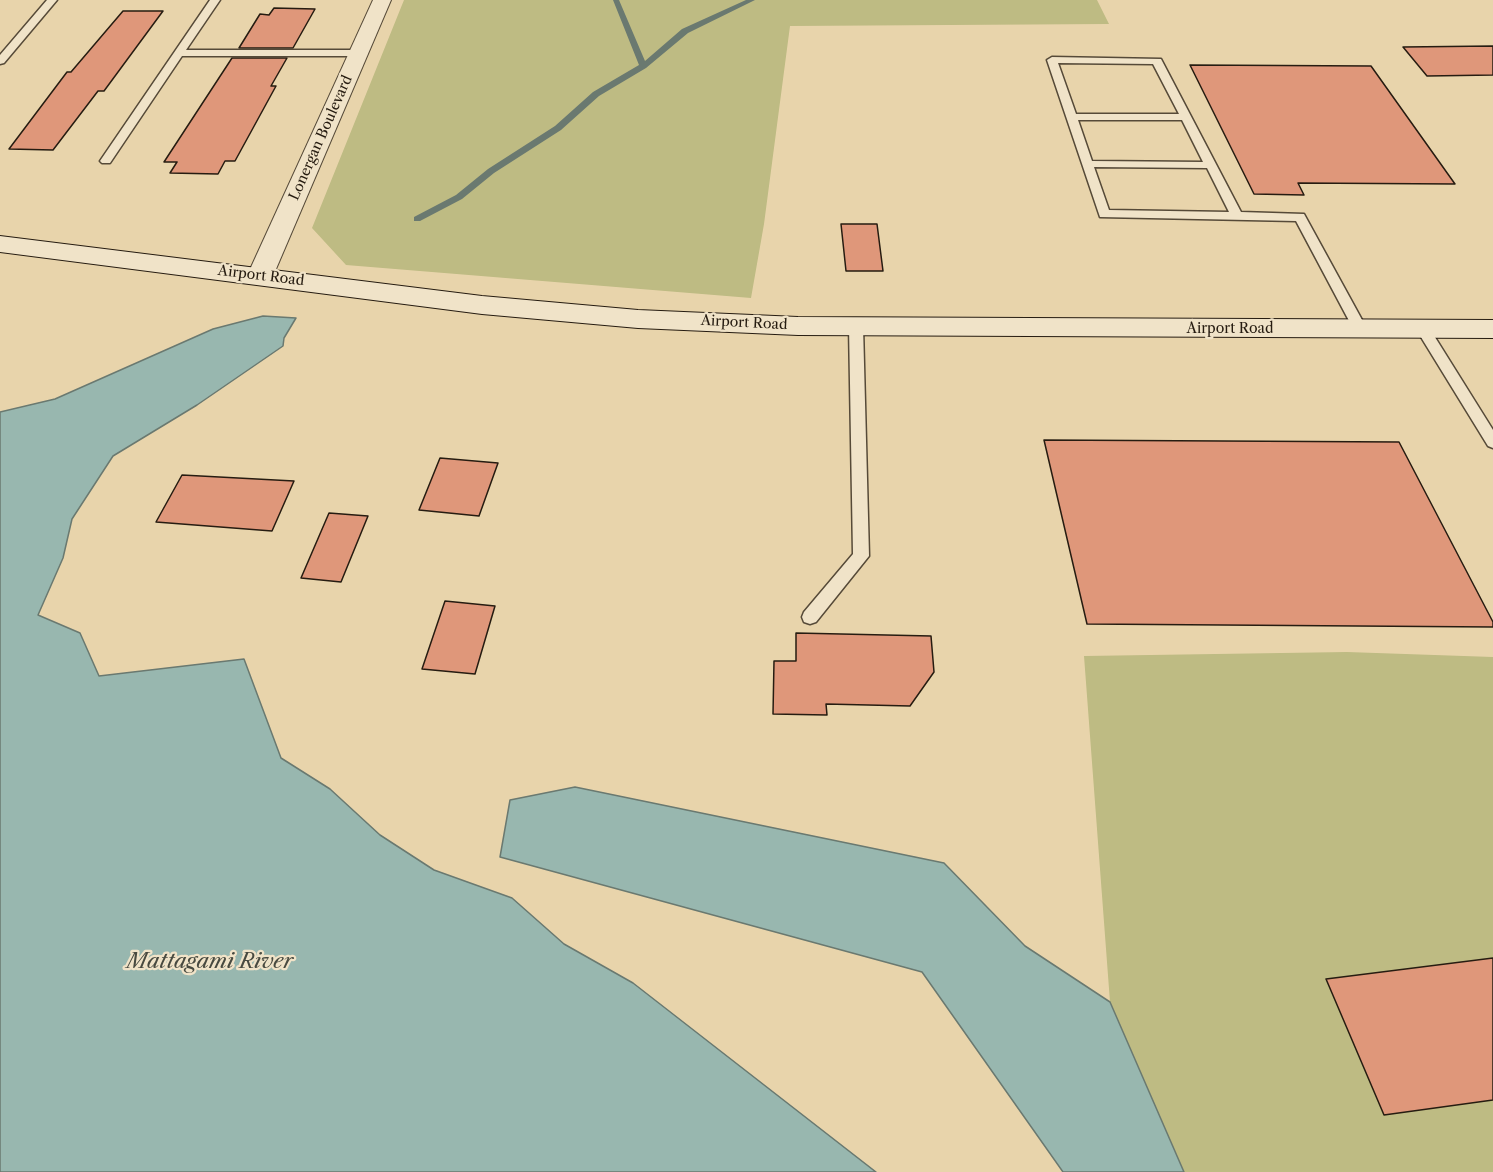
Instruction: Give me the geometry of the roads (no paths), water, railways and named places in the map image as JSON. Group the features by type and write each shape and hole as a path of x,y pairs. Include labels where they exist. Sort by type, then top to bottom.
{"main road":[{"name":"Lonergan Boulevard","path":"260,276 382,0"},
{"name":"Airport Road","path":"0,244 482,305 627,318 856,326 1493,329"}],"lane":[{"path":"0,61 52,0"},
{"path":"106,161 215,0"},
{"path":"179,53 359,53"},
{"path":"1237,216 1157,61 1052,60 1104,214 1300,217 1360,329"},
{"path":"1071,117 1186,117"},
{"path":"1086,164 1211,165"},
{"path":"810,617 861,556 856,326"},
{"path":"1423,329 1493,442"}],"water":[{"name":"Mattagami River","path":"263,316 296,318 284,338 283,346 197,405 113,456 72,519 63,558 38,615 80,633 99,676 244,659 281,758 330,789 380,835 434,870 512,898 564,944 633,983 876,1172 0,1172 0,412 55,399 213,329"},
{"path":"575,787 944,863 1025,946 1110,1002 1184,1172 1063,1172 922,972 500,857 510,800"}],"waterway":[{"path":"616,0 643,66"},
{"path":"643,66 685,31 752,0"},
{"path":"417,219 459,197 491,171 558,128 596,94 643,66"}]}
